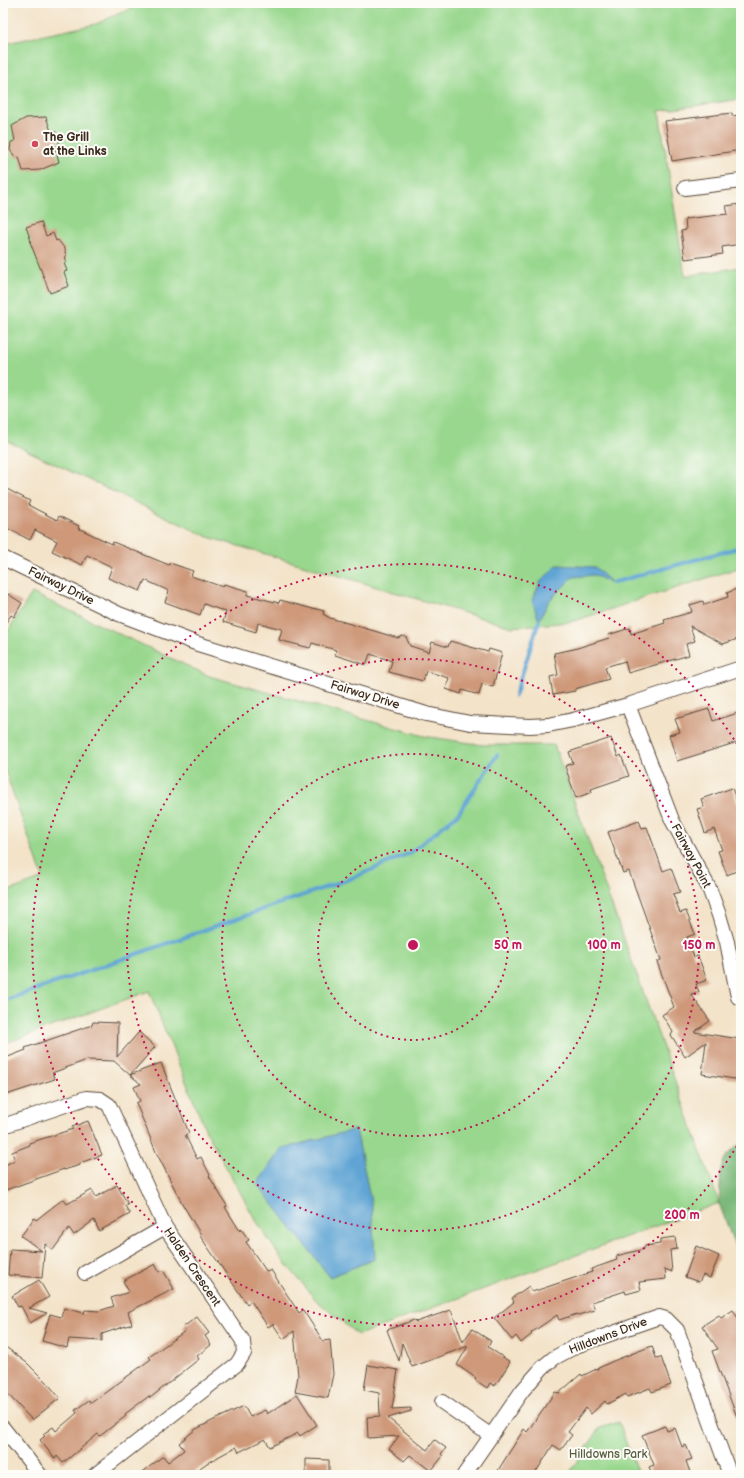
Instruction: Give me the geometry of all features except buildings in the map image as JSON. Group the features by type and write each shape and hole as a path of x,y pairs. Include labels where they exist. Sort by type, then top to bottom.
{"street":[{"path":"686,188 741,181"},
{"name":"Fairway Drive","path":"3,558 119,614 198,644 452,720 489,725 548,725 630,711 741,668"},
{"name":"Fairway Point","path":"630,711 672,820 709,888 727,942 738,997"},
{"name":"Halden Crescent","path":"3,1126 86,1098 100,1099 109,1105 165,1227 243,1341 244,1353 237,1364 95,1475"},
{"path":"85,1273 165,1227"},
{"name":"Hilldowns Drive","path":"464,1475 490,1435 532,1378 554,1358 576,1346 659,1317 666,1319 677,1330 730,1475"},
{"path":"442,1402 490,1435"},
{"path":"3,1428 40,1475"}],"green space":[{"path":"142,3 741,3 741,99 659,111 685,276 741,267 741,567 571,622 512,627 208,537 3,439 3,44 96,24"},
{"path":"32,593 209,676 424,736 483,745 554,745 719,1203 358,1335 317,1301 281,1258 255,1219 206,1131 149,991 3,1044 3,893 43,878 3,765 3,639"},
{"path":"741,1142 741,1263 719,1203 721,1168 725,1158"},
{"name":"Hilldowns Park","path":"619,1422 638,1475 568,1475 600,1428"}],"water":[{"path":"557,565 595,567 612,583 594,575 573,577 549,601 539,621 532,600 541,581"},
{"path":"356,1129 372,1207 375,1259 330,1277 257,1184 281,1149"}],"waterway":[{"path":"612,583 741,547"},
{"path":"515,696 539,621"},
{"path":"9,999 355,877 410,853 458,814 497,755"}],"place":[{"name":"The Grill at the Links","path":"35,144"}]}
